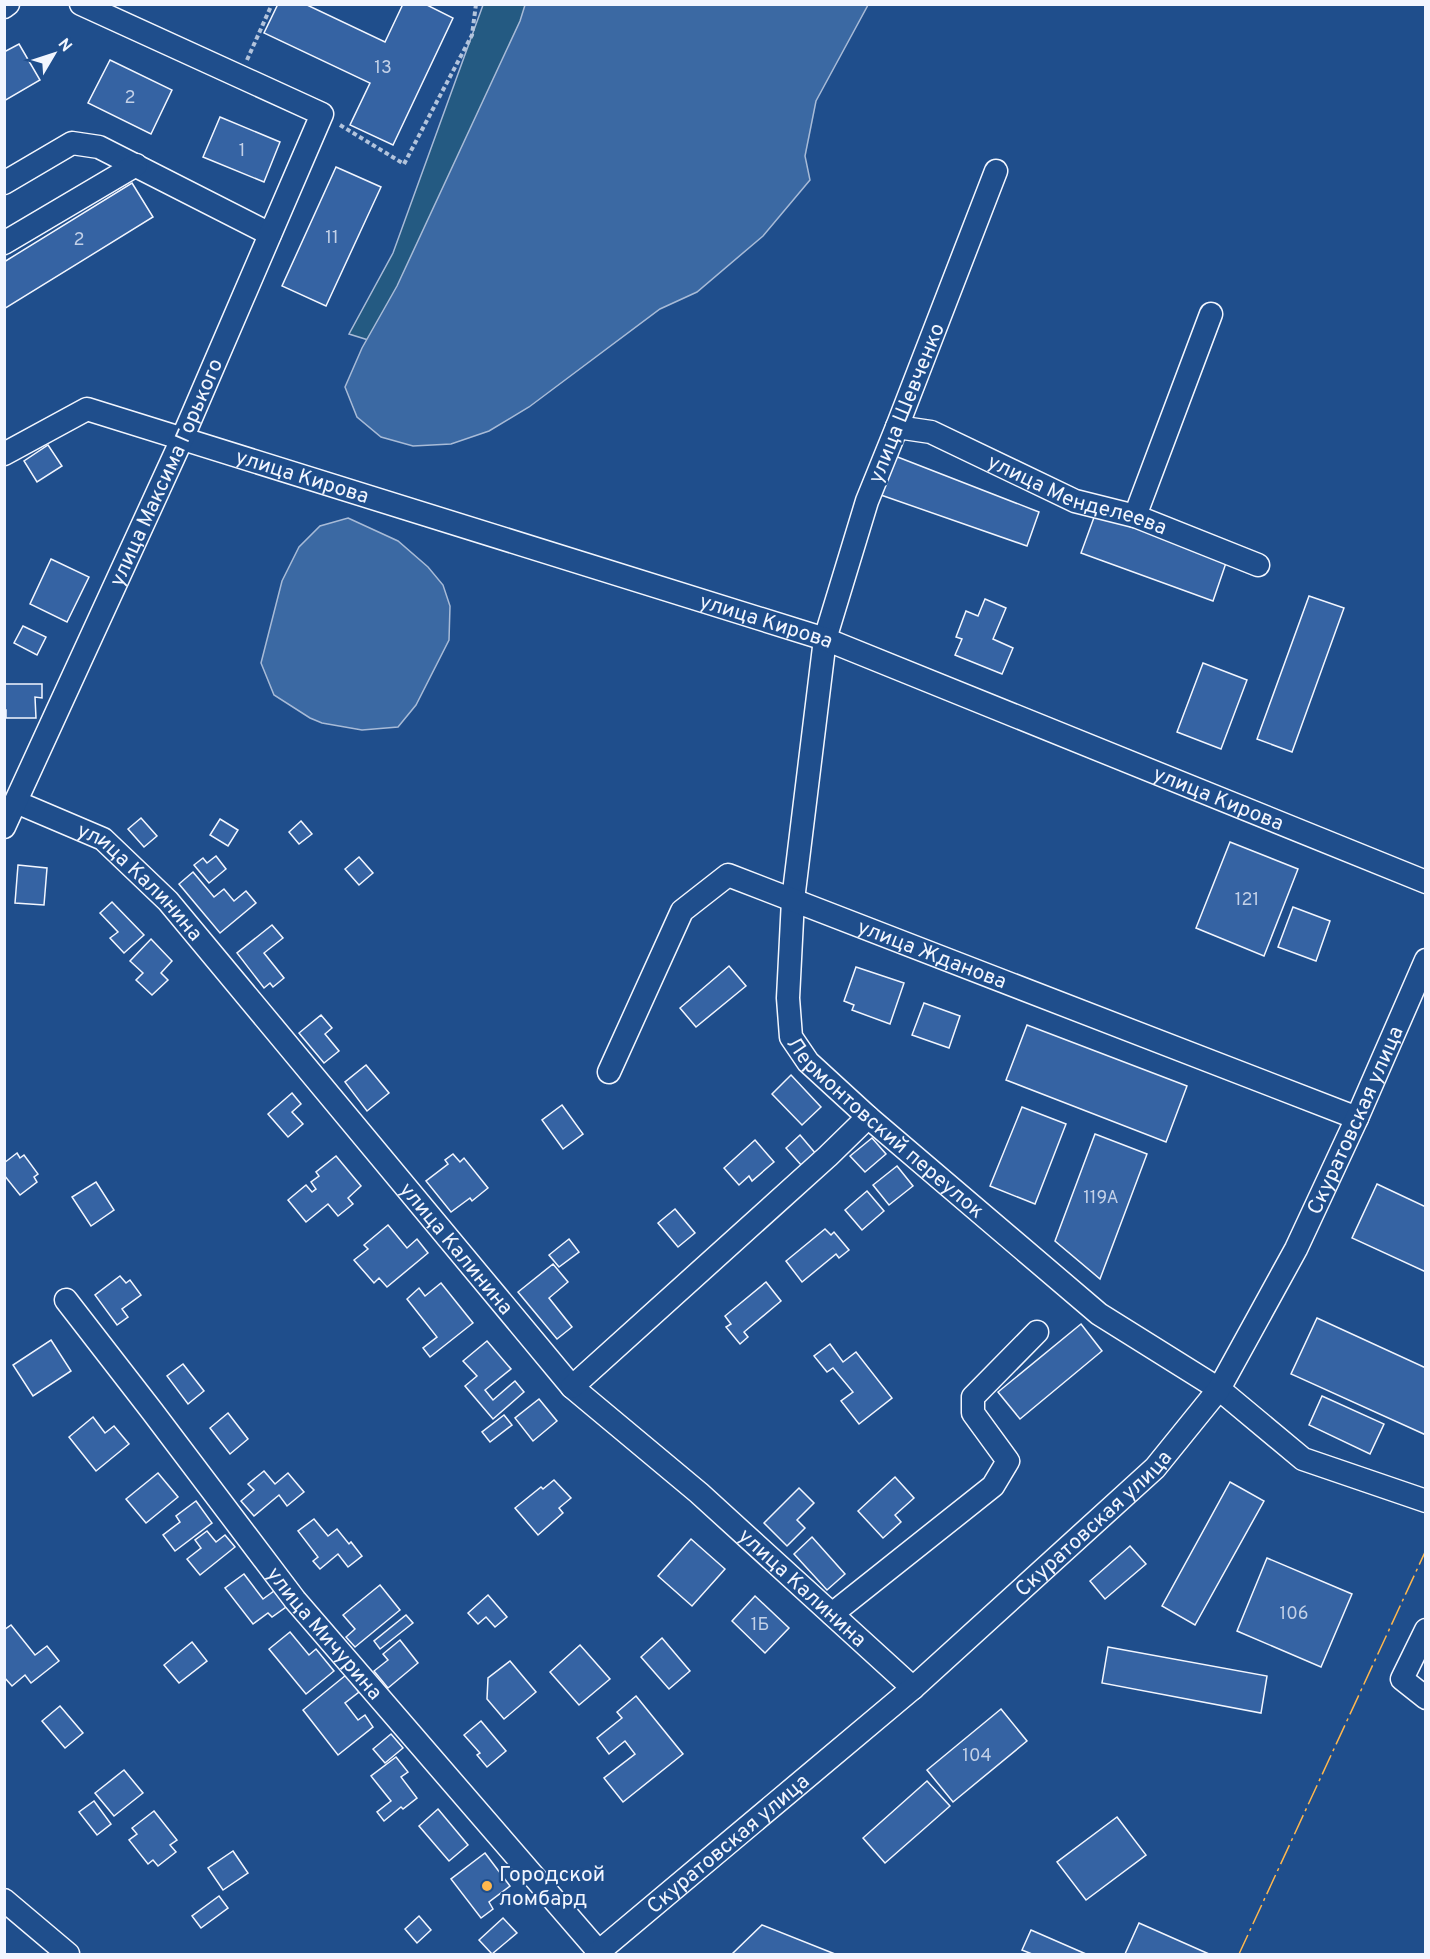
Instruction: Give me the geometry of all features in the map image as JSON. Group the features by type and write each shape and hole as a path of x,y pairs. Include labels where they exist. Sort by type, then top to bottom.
{"street":[{"path":"81,4 322,114"},
{"name":"улица Максима Горького","path":"4,827 10,793 182,439 322,114"},
{"path":"4,183 72,143 99,147 270,234"},
{"path":"4,243 136,165"},
{"name":"улица Шевченко","path":"825,639 867,501 996,171"},
{"path":"1135,516 1211,314"},
{"name":"улица Кирова","path":"4,454 87,409 825,639 1425,882"},
{"name":"улица Менделеева","path":"897,427 931,432 1075,501 1135,516 1258,565"},
{"name":"Лермонтовский переулок","path":"825,639 793,900 788,998 791,1037 808,1062 868,1117 1099,1314 1219,1389 1303,1459 1425,1501"},
{"name":"улица Калинина","path":"10,793 103,839 168,901 572,1387 699,1493 913,1688"},
{"name":"улица Жданова","path":"609,1072 682,911 729,875 1357,1118"},
{"name":"Скуратовская улица","path":"598,1953 913,1688 1155,1468 1219,1389 1296,1250 1357,1118 1425,960"},
{"path":"572,1387 828,1156 868,1117"},
{"name":"улица Мичурина","path":"66,1300 295,1600 598,1953"},
{"path":"832,1614 993,1486 1008,1461 973,1413 974,1397 1037,1332"},
{"path":"1425,1630 1402,1679 1425,1698"},
{"path":"4,1900 68,1954"}],"path":[{"path":"240,77 272,4"},
{"path":"322,114 404,164 472,35 476,4"}],"shaded area":[{"path":"483,5 564,5 378,343 349,334 393,253"},
{"path":"525,5 868,5 816,101 805,156 810,180 763,236 697,292 660,309 529,407 489,431 451,444 413,446 381,437 357,417 345,387 362,348 397,286 520,21"},
{"path":"348,518 398,541 428,567 443,585 450,606 449,640 416,705 398,727 362,730 322,723 310,718 274,695 261,663 282,581 299,547 320,526"}],"building":[{"path":"278,4 305,4 385,42 403,4 425,4 453,18 393,145 350,125 370,83 264,33"},
{"path":"19,44 40,80 4,101 4,52"},
{"path":"110,60 172,90 151,134 88,103"},
{"path":"220,117 280,142 264,182 203,157"},
{"path":"336,167 381,187 326,306 282,286"},
{"path":"132,183 153,217 4,309 4,262"},
{"path":"48,445 62,466 37,482 24,461"},
{"path":"895,456 1039,512 1027,546 878,494"},
{"path":"1096,512 1227,560 1213,601 1081,553"},
{"path":"51,559 89,577 67,622 30,604"},
{"path":"1309,596 1344,608 1292,752 1257,739"},
{"path":"985,599 1006,608 993,639 1013,648 1002,674 955,655 962,639 956,637 966,611 978,616"},
{"path":"23,626 46,637 37,655 14,643"},
{"path":"1203,663 1247,680 1221,749 1177,732"},
{"path":"4,684 42,684 42,698 35,697 36,718 6,718"},
{"path":"141,818 157,836 144,847 128,829"},
{"path":"220,819 238,830 228,846 210,835"},
{"path":"301,821 312,834 299,844 289,832"},
{"path":"1230,842 1298,869 1264,956 1196,928"},
{"path":"216,856 226,869 209,883 194,865 203,858 207,863"},
{"path":"359,857 373,873 359,885 345,869"},
{"path":"18,865 47,868 44,905 15,903"},
{"path":"193,872 214,897 224,889 234,901 246,891 256,903 220,933 179,884"},
{"path":"112,902 144,935 124,953 110,938 118,932 100,913"},
{"path":"1293,907 1330,921 1316,961 1278,947"},
{"path":"272,925 283,938 264,953 284,978 273,987 270,983 264,988 237,953"},
{"path":"151,939 172,961 161,973 168,980 152,995 136,980 143,973 130,961"},
{"path":"729,966 746,986 696,1027 680,1008"},
{"path":"856,967 904,983 890,1024 852,1010 854,1005 844,1001"},
{"path":"924,1003 960,1016 949,1048 912,1035"},
{"path":"321,1015 332,1028 325,1034 339,1051 324,1063 299,1033"},
{"path":"1027,1025 1187,1086 1166,1142 1006,1080"},
{"path":"366,1065 389,1093 367,1111 345,1082"},
{"path":"791,1075 821,1107 802,1125 772,1094"},
{"path":"292,1093 301,1104 292,1112 303,1124 288,1137 268,1114"},
{"path":"562,1105 583,1134 563,1149 542,1120"},
{"path":"1022,1107 1066,1124 1035,1204 990,1186"},
{"path":"1095,1134 1147,1154 1100,1279 1055,1241"},
{"path":"800,1135 816,1154 802,1166 786,1148"},
{"path":"872,1138 886,1154 865,1172 850,1156"},
{"path":"755,1140 774,1162 752,1181 749,1176 739,1185 724,1168"},
{"path":"17,1153 20,1158 24,1155 38,1174 34,1177 37,1182 20,1195 4,1175 4,1163"},
{"path":"453,1154 460,1162 464,1158 488,1188 472,1201 470,1198 451,1212 426,1181 448,1164 445,1160"},
{"path":"336,1156 361,1186 348,1198 353,1204 338,1216 328,1204 306,1222 288,1200 306,1185 312,1192 316,1189 311,1182 319,1176 316,1172"},
{"path":"897,1166 913,1186 889,1205 873,1185"},
{"path":"96,1182 114,1210 91,1226 72,1197"},
{"path":"1377,1184 1426,1207 1426,1272 1352,1238"},
{"path":"867,1191 884,1211 862,1230 845,1210"},
{"path":"675,1209 695,1233 678,1247 658,1223"},
{"path":"388,1225 407,1248 417,1239 428,1253 387,1287 379,1278 374,1283 354,1260 368,1249 364,1245"},
{"path":"825,1229 831,1235 834,1232 849,1250 839,1258 836,1254 802,1282 786,1261"},
{"path":"569,1239 579,1252 559,1267 549,1255"},
{"path":"553,1264 568,1282 549,1298 572,1327 557,1339 518,1292"},
{"path":"120,1276 126,1283 130,1280 141,1295 122,1309 128,1317 117,1325 95,1295"},
{"path":"766,1282 781,1301 744,1332 748,1337 740,1344 726,1327 731,1324 725,1316"},
{"path":"441,1283 473,1323 430,1357 423,1348 437,1337 407,1299 419,1288 425,1296"},
{"path":"1317,1318 1426,1368 1426,1435 1291,1374"},
{"path":"1081,1324 1102,1351 1020,1419 998,1392"},
{"path":"51,1340 71,1371 33,1396 13,1365"},
{"path":"487,1341 511,1369 485,1390 493,1400 515,1381 524,1392 493,1419 465,1386 477,1376 463,1361"},
{"path":"830,1344 843,1362 856,1352 892,1398 859,1424 841,1401 853,1392 833,1368 827,1372 814,1356"},
{"path":"183,1364 204,1391 188,1404 167,1376"},
{"path":"1322,1396 1384,1424 1370,1454 1309,1425"},
{"path":"539,1399 557,1421 533,1441 515,1418"},
{"path":"228,1413 248,1439 230,1454 210,1428"},
{"path":"504,1415 512,1425 490,1442 482,1432"},
{"path":"93,1417 105,1433 114,1426 129,1444 96,1471 69,1437"},
{"path":"264,1471 275,1484 288,1473 304,1492 287,1506 279,1495 254,1516 241,1501 254,1490 248,1484"},
{"path":"158,1473 178,1497 146,1523 126,1499"},
{"path":"895,1477 914,1498 895,1515 901,1522 883,1538 858,1511"},
{"path":"554,1480 571,1498 559,1508 563,1513 538,1535 515,1508 541,1487 543,1489"},
{"path":"1230,1482 1264,1501 1195,1625 1162,1606"},
{"path":"799,1488 814,1503 797,1520 805,1528 787,1546 764,1523"},
{"path":"196,1501 212,1523 175,1551 163,1535 180,1522 176,1516"},
{"path":"314,1519 328,1536 337,1529 362,1556 348,1567 338,1554 320,1569 313,1561 318,1557 298,1531"},
{"path":"207,1531 216,1542 225,1535 235,1547 200,1575 187,1559 201,1548 195,1540"},
{"path":"812,1537 845,1574 827,1590 794,1554"},
{"path":"691,1539 725,1569 692,1606 658,1576"},
{"path":"1130,1546 1146,1564 1105,1599 1090,1581"},
{"path":"1267,1558 1352,1594 1321,1667 1237,1631"},
{"path":"244,1574 263,1599 274,1591 286,1607 272,1617 268,1613 253,1624 225,1588"},
{"path":"380,1585 400,1610 355,1647 346,1637 355,1629 343,1615"},
{"path":"488,1595 507,1617 495,1627 486,1617 478,1624 468,1613"},
{"path":"755,1596 789,1628 765,1653 732,1621"},
{"path":"406,1615 413,1623 380,1649 374,1641"},
{"path":"11,1625 35,1655 47,1646 59,1661 31,1683 25,1675 12,1686 4,1677 4,1630"},
{"path":"290,1632 309,1655 316,1649 334,1671 306,1694 269,1649"},
{"path":"662,1638 690,1671 669,1689 641,1657"},
{"path":"400,1640 418,1663 388,1688 374,1671 388,1660 383,1654"},
{"path":"192,1642 207,1661 179,1683 164,1665"},
{"path":"580,1645 610,1679 579,1705 550,1672"},
{"path":"1108,1647 1267,1676 1261,1713 1102,1683"},
{"path":"510,1661 536,1692 504,1719 487,1699 488,1678"},
{"path":"346,1675 359,1692 345,1703 358,1720 365,1715 373,1727 338,1755 303,1710"},
{"path":"636,1696 683,1754 623,1802 604,1778 635,1754 625,1741 609,1754 597,1738 622,1718 617,1712"},
{"path":"60,1706 83,1733 65,1748 42,1721"},
{"path":"1001,1709 1027,1741 953,1802 927,1770"},
{"path":"481,1721 506,1751 487,1767 477,1755 480,1753 464,1735"},
{"path":"391,1734 403,1748 385,1763 373,1749"},
{"path":"396,1757 408,1772 401,1777 417,1798 384,1821 377,1812 391,1801 371,1776"},
{"path":"124,1770 143,1793 114,1816 95,1793"},
{"path":"927,1781 950,1806 885,1863 863,1838"},
{"path":"94,1801 111,1824 97,1835 79,1812"},
{"path":"438,1809 468,1845 449,1861 419,1826"},
{"path":"154,1811 177,1840 170,1845 176,1852 158,1866 153,1860 148,1864 129,1840 137,1834 132,1828"},
{"path":"1117,1817 1146,1855 1086,1900 1057,1862"},
{"path":"233,1851 248,1873 223,1890 208,1868"},
{"path":"485,1853 510,1886 489,1902 493,1909 481,1918 451,1879"},
{"path":"219,1896 228,1908 201,1928 192,1916"},
{"path":"419,1916 431,1930 417,1943 405,1929"},
{"path":"503,1918 517,1933 492,1954 479,1940"},
{"path":"1139,1923 1209,1954 1125,1954"},
{"path":"762,1925 835,1954 732,1954"},
{"path":"1031,1930 1086,1954 1032,1954 1022,1950"}],"power":[{"path":"1239,1954 1426,1550"}],"place":[{"name":"Городской ломбард","path":"487,1886"}]}
